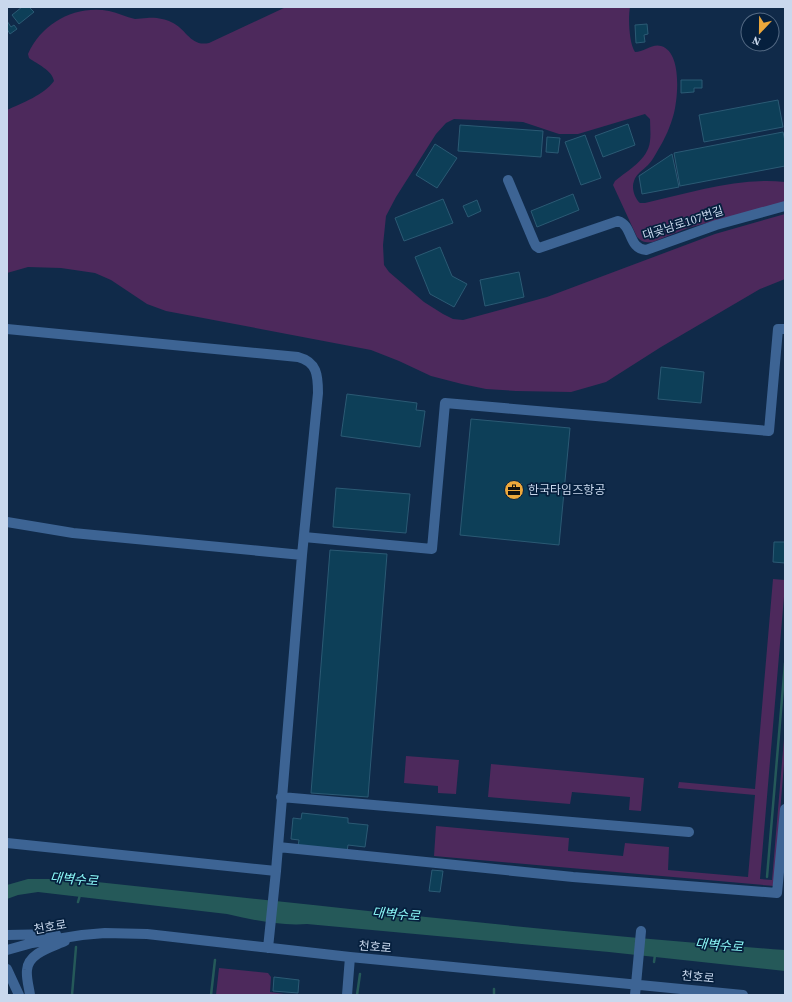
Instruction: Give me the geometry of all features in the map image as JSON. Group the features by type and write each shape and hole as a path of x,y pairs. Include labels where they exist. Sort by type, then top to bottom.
{"street":[{"name":"대곶남로107번길","path":"508,180 534,242 539,248 618,221 623,222 626,226 634,244 638,248 646,250 716,225 785,206"},
{"path":"7,329 284,355 305,359 310,362 317,374 318,393 302,555 276,871 268,948"},
{"path":"304,537 432,549 445,403 769,431 778,329 785,329"},
{"path":"7,522 73,533 302,555"},
{"path":"281,797 689,832"},
{"path":"278,847 573,877 777,892 785,809"},
{"path":"7,843 276,871"},
{"path":"635,995 641,931"},
{"path":"7,935 82,934"},
{"path":"30,995 27,969 28,963 32,958 43,951 82,934"},
{"name":"천호로","path":"7,950 32,943 82,934 147,934 350,957 743,995"},
{"path":"347,995 350,957"},
{"path":"7,969 19,995"}],"shaded area":[{"path":"286,7 630,7 629,17 631,43 635,52 658,45 668,50 672,57 677,76 677,97 673,118 663,141 652,160 638,174 633,184 633,190 638,201 640,203 645,203 732,184 767,181 785,182 785,202 688,228 653,242 646,242 637,237 613,185 615,181 637,164 646,154 650,138 650,119 645,114 578,134 559,134 523,122 454,119 446,123 436,134 396,197 386,216 383,245 384,265 389,272 424,302 443,314 453,319 463,320 547,297 715,234 785,214 785,279 760,289 661,347 606,382 571,392 486,389 431,376 371,350 166,311 147,304 111,280 95,273 61,268 28,267 7,273 7,110 39,94 54,81 53,77 47,70 29,58 28,54 42,33 51,25 72,14 96,10 109,11 135,19 160,18 176,25 193,40 203,44 209,43"},
{"path":"773,579 785,580 785,585 760,879 772,880 785,727 785,752 774,886 434,856 436,826 569,838 568,851 623,856 625,843 669,847 668,870 748,877 755,795 678,788 679,782 755,789"},
{"path":"406,756 459,760 456,794 438,793 438,786 404,783"},
{"path":"491,764 644,778 641,811 629,810 630,797 572,792 570,804 488,797"},
{"path":"219,968 268,973 271,977 270,992 291,995 216,995"}],"water":[{"name":"대벽수로","path":"28,879 69,879 606,935 785,950 785,971 609,952 307,924 277,923 227,914 38,892 18,895 7,899 7,885"}],"building":[{"path":"22,7 29,7 34,12 19,24 12,15"},
{"path":"7,21 11,27 14,25 17,29 10,34 7,29"},
{"path":"647,24 648,34 644,35 645,42 636,43 635,25"},
{"path":"681,80 702,80 702,88 694,88 694,92 681,93"},
{"path":"778,100 783,127 704,142 699,115"},
{"path":"628,124 635,145 603,157 595,136"},
{"path":"460,125 543,131 541,157 458,151"},
{"path":"783,132 785,141 785,166 680,186 674,153"},
{"path":"585,135 601,178 581,185 565,142"},
{"path":"547,137 560,138 558,153 546,152"},
{"path":"435,144 457,158 437,188 416,175"},
{"path":"672,154 679,187 642,194 639,176"},
{"path":"573,194 579,210 537,227 531,211"},
{"path":"443,199 453,223 404,241 395,218"},
{"path":"477,200 481,211 468,217 463,206"},
{"path":"440,247 452,276 467,284 454,307 430,294 415,257"},
{"path":"519,272 524,297 485,306 480,280"},
{"path":"661,367 704,372 701,403 658,399"},
{"path":"347,394 417,403 416,410 425,411 420,447 341,436"},
{"path":"471,419 570,428 559,545 460,535"},
{"path":"336,488 410,494 406,533 333,527"},
{"path":"774,542 785,542 785,563 773,562"},
{"path":"330,550 387,554 368,797 311,793"},
{"path":"302,813 348,818 348,823 368,825 365,847 348,845 347,852 298,846 299,840 291,839 293,818 301,819"},
{"path":"432,870 443,871 440,892 429,891"},
{"path":"274,977 299,980 298,993 273,991"}],"waterway":[{"path":"767,877 785,663"},
{"path":"78,902 80,895"},
{"path":"72,995 76,947"},
{"path":"654,962 655,955"},
{"path":"211,995 215,960"},
{"path":"357,995 360,974"},
{"path":"494,989 494,995"}],"place":[{"name":"한국타임즈항공","path":"514,490"}]}
